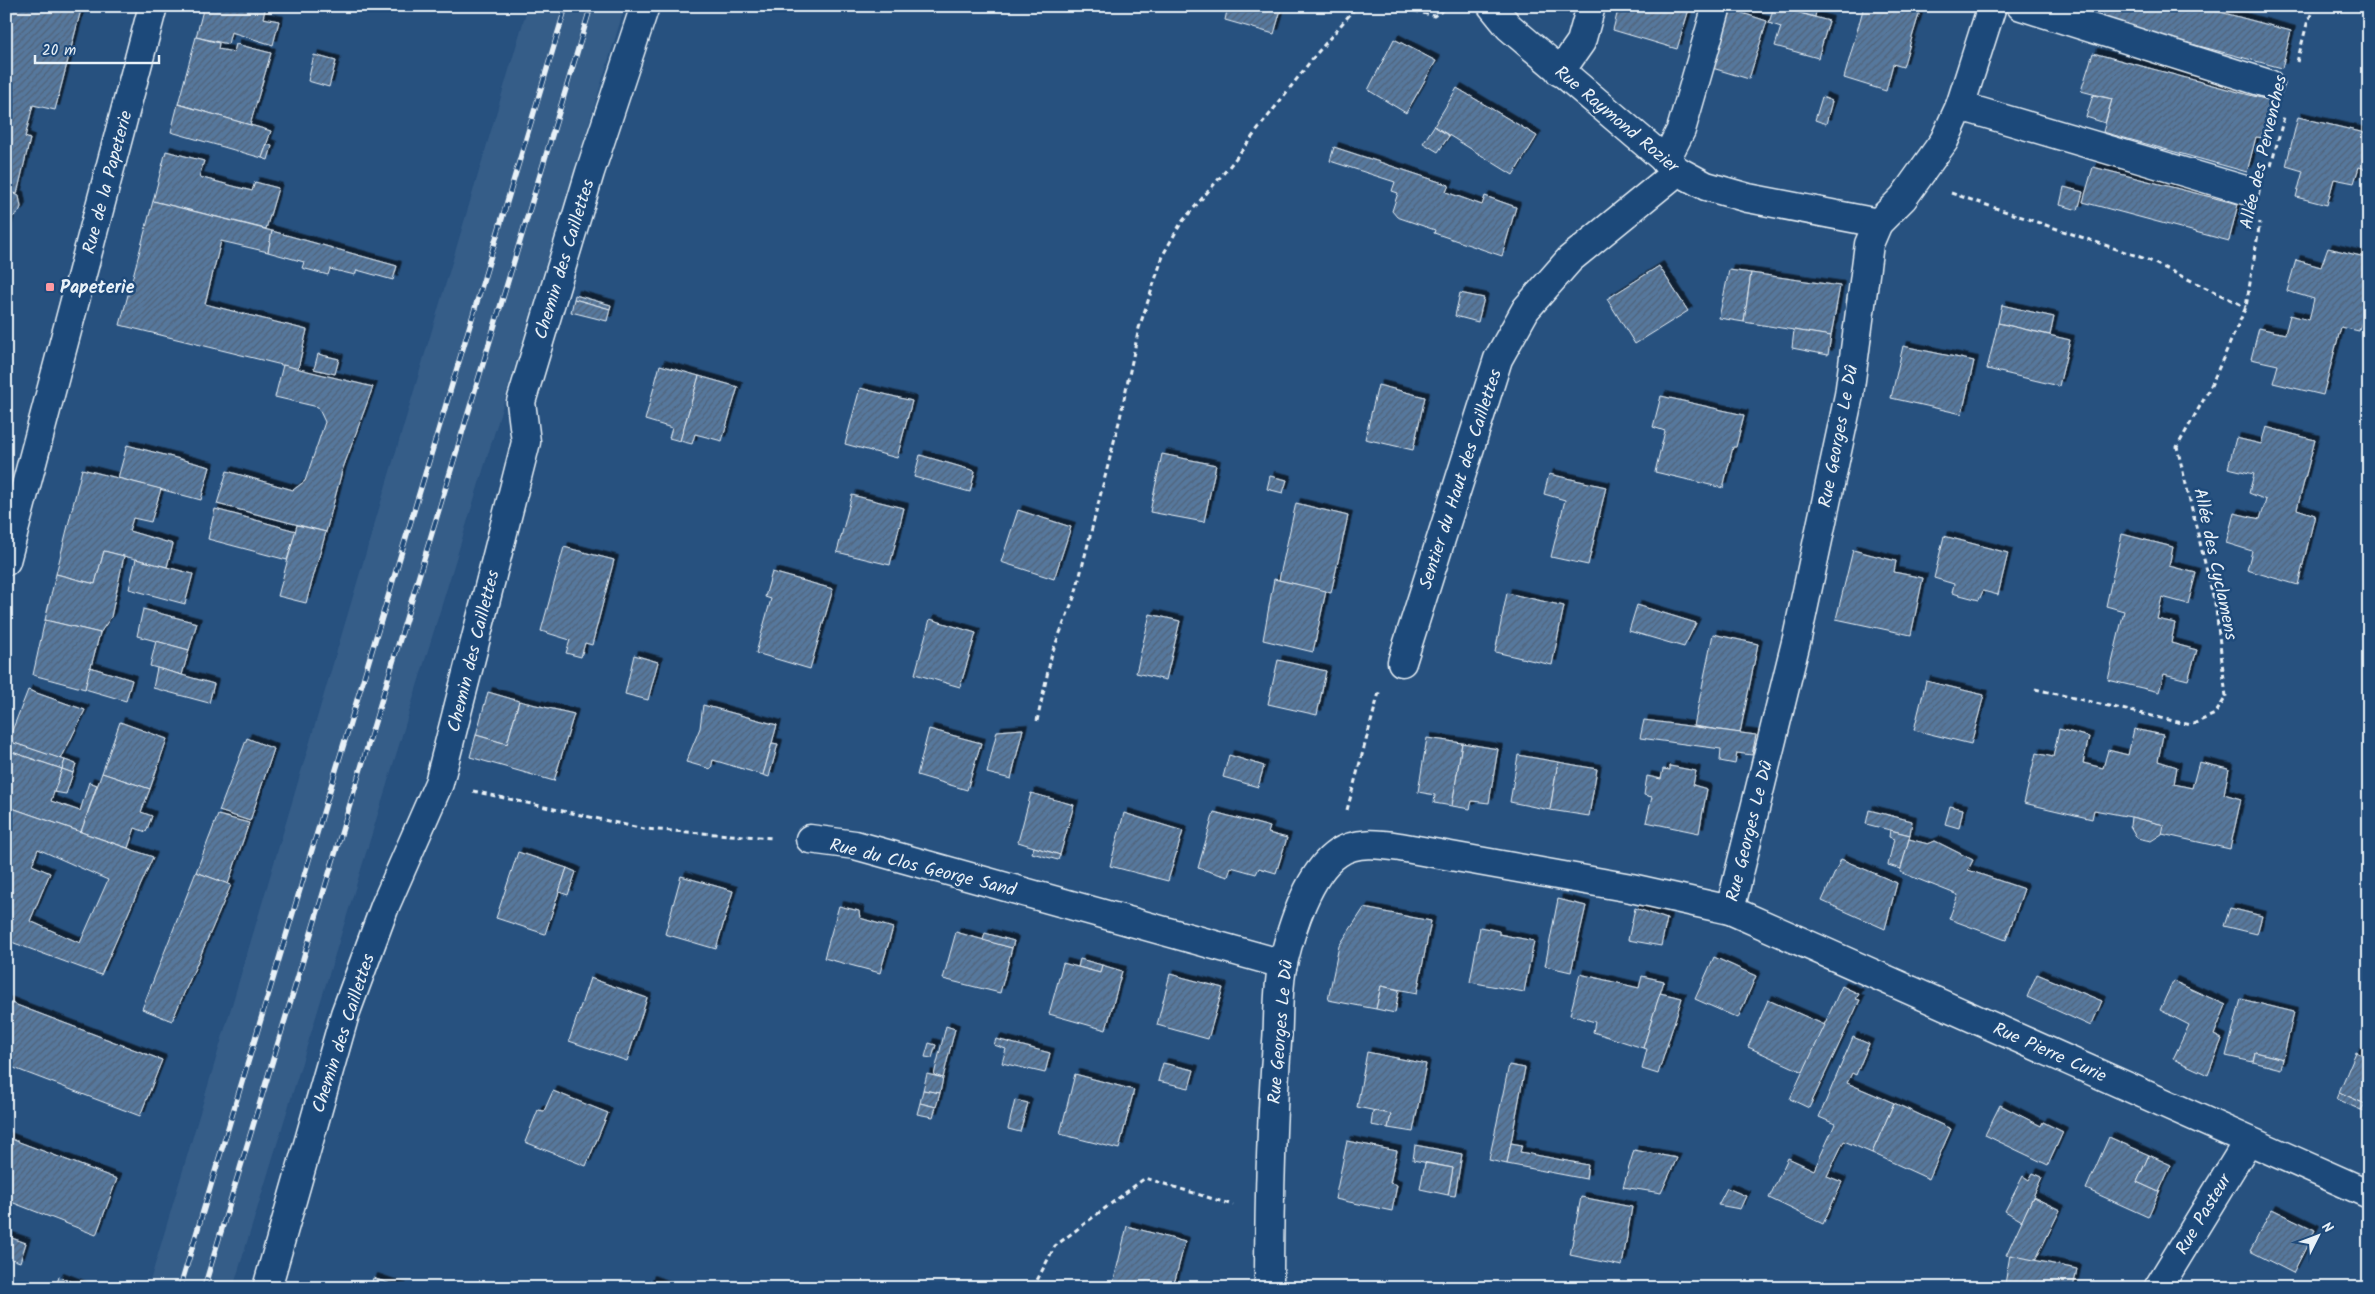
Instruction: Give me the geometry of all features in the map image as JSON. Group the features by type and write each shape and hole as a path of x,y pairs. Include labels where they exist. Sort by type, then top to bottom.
{"street":[{"name":"Rue de la Papeterie","path":"6,561 153,6"},
{"name":"Chemin des Caillettes","path":"268,1288 345,1014 385,906 439,783 526,442 521,402 587,181 645,6"},
{"name":"Rue Raymond Rozier","path":"1492,6 1509,27 1671,166 1706,186 1748,198 1878,223"},
{"path":"1560,72 1581,42 1591,6"},
{"path":"1671,166 1717,6"},
{"name":"Rue Georges Le Dû","path":"1269,1288 1272,1104 1283,964 1300,911 1320,871 1338,853 1357,845 1380,844 1631,888 1730,910 1799,628 1849,395 1869,244 1878,223 1903,198 1944,141 1960,106 1992,6"},
{"path":"2021,6 2269,84"},
{"path":"1960,106 2245,190"},
{"name":"Sentier du Haut des Caillettes","path":"1402,662 1498,360 1526,309 1570,259 1671,166"},
{"name":"Rue du Clos George Sand","path":"810,839 855,845 1283,964"},
{"name":"Rue Pierre Curie","path":"1730,910 2369,1194"},
{"name":"Rue Pasteur","path":"2158,1288 2248,1141"}],"path":[{"path":"1037,721 1052,653 1076,595 1120,418 1139,328 1164,252 1181,223 1229,168 1313,58 1357,6"},
{"path":"1397,6 1434,16 1450,6"},
{"name":"Allée des Pervenches","path":"2296,66 2308,20 2316,6"},
{"name":"Allée des Pervenches","path":"2271,168 2285,112"},
{"path":"1921,173 1941,190 2146,259 2246,307"},
{"name":"Allée des Pervenches","path":"2246,307 2262,214"},
{"name":"Allée des Cyclamens","path":"2035,689 2191,725 2215,714 2226,697 2216,609 2177,447 2209,390 2246,307"},
{"path":"1357,845 1346,813 1382,682 1402,662"},
{"name":"Rue du Clos George Sand","path":"439,783 644,830 752,838 810,839"},
{"path":"1033,1288 1055,1246 1145,1178 1269,1216"}],"shaded area":[{"path":"528,6 625,6 233,1288 148,1288"}],"building":[{"path":"6,6 82,6 55,110 33,105 25,137 30,139 17,194 11,192 6,212"},
{"path":"204,6 266,6 263,18 279,21 273,45 231,32 228,44 196,37"},
{"path":"1228,6 1282,6 1274,34 1225,20"},
{"path":"1619,6 1690,6 1677,49 1613,30"},
{"path":"1774,6 1829,21 1818,58 1775,46 1781,27 1769,23"},
{"path":"1799,6 1817,6 1815,17 1798,12"},
{"path":"1864,6 1904,6 1920,11 1903,67 1893,64 1886,91 1844,78"},
{"path":"2105,6 2198,6 2291,31 2282,68 2101,20"},
{"path":"1727,8 1767,21 1749,79 1709,67"},
{"path":"196,37 219,43 218,49 234,52 236,44 271,53 250,125 178,104"},
{"path":"1394,39 1436,61 1406,113 1368,90"},
{"path":"2093,53 2272,101 2263,138 2256,137 2247,172 2103,132 2112,99 2081,91"},
{"path":"314,55 336,61 329,87 308,81"},
{"path":"1457,88 1537,136 1513,175 1434,126"},
{"path":"2093,95 2112,99 2105,123 2086,117"},
{"path":"1822,97 1832,101 1826,124 1815,120"},
{"path":"178,104 271,131 262,158 171,132"},
{"path":"2298,117 2369,134 2369,170 2359,167 2354,183 2334,179 2327,205 2296,197 2303,171 2286,166"},
{"path":"1434,126 1449,136 1438,152 1423,143"},
{"path":"267,144 272,146 268,160 262,158"},
{"path":"1334,147 1449,185 1446,192 1482,205 1485,196 1516,207 1502,256 1434,233 1435,230 1397,217 1392,211 1398,193 1392,191 1395,182 1330,161"},
{"path":"166,151 204,161 199,177 252,191 255,182 278,188 266,229 153,201"},
{"path":"2093,167 2238,204 2229,241 2083,202"},
{"path":"2064,187 2083,192 2078,210 2060,205"},
{"path":"11,192 19,196 21,207 19,212 10,219 6,218 6,212"},
{"path":"153,201 272,231 268,252 221,241 205,304 307,330 298,369 120,325"},
{"path":"6,218 10,219 6,235"},
{"path":"272,231 397,266 393,280 357,270 355,275 330,269 328,275 302,268 304,262 268,252"},
{"path":"2328,248 2369,258 2369,296 2359,331 2341,327 2323,395 2273,383 2278,365 2251,359 2259,328 2285,334 2290,315 2309,320 2314,299 2287,291 2296,260 2321,267"},
{"path":"1659,266 1688,311 1635,344 1607,299"},
{"path":"1729,270 1751,273 1744,322 1719,318"},
{"path":"1751,273 1840,286 1831,336 1744,322"},
{"path":"1460,293 1484,298 1478,322 1455,316"},
{"path":"575,295 611,305 610,309 574,299"},
{"path":"574,299 610,309 607,321 571,312"},
{"path":"2002,305 2054,317 2050,335 1998,323"},
{"path":"1998,323 2070,340 2059,386 1987,369"},
{"path":"1794,330 1831,336 1828,355 1792,348"},
{"path":"1903,346 1974,361 1962,414 1891,398"},
{"path":"318,354 339,359 335,374 314,369"},
{"path":"283,365 373,387 342,471 326,532 217,504 227,471 293,490 305,481 325,422 318,407 275,397"},
{"path":"660,365 699,376 680,441 669,438 672,428 645,420"},
{"path":"699,376 738,387 722,441 695,434 692,444 680,441"},
{"path":"1378,385 1425,397 1413,450 1365,439"},
{"path":"860,388 912,401 897,458 845,444"},
{"path":"1661,396 1744,415 1736,447 1733,447 1723,488 1655,472 1665,431 1653,427"},
{"path":"2266,427 2315,440 2297,509 2315,515 2298,585 2247,570 2252,551 2226,543 2234,513 2260,519 2266,500 2249,493 2254,474 2228,468 2236,438 2261,444"},
{"path":"127,445 210,467 201,500 118,478"},
{"path":"1162,454 1216,465 1204,522 1150,512"},
{"path":"920,455 975,471 970,492 914,477"},
{"path":"82,469 161,489 151,522 133,518 129,531 173,544 167,567 104,551 95,584 56,574"},
{"path":"1549,474 1606,487 1588,565 1551,557 1565,500 1544,494"},
{"path":"1270,476 1287,480 1283,493 1267,489"},
{"path":"852,495 904,508 890,565 837,552"},
{"path":"1296,503 1348,516 1331,593 1279,580"},
{"path":"215,509 296,531 287,560 208,539"},
{"path":"1018,510 1071,527 1054,579 1001,562"},
{"path":"297,525 326,532 306,603 278,596"},
{"path":"2122,534 2173,547 2169,566 2196,573 2188,604 2162,597 2157,619 2175,623 2171,643 2197,650 2188,680 2164,674 2159,692 2108,680 2124,611 2106,606"},
{"path":"1944,536 2008,553 1998,595 1983,591 1979,600 1952,593 1954,584 1934,578"},
{"path":"564,547 614,560 592,645 585,643 581,657 566,653 570,640 541,631"},
{"path":"1853,550 1896,561 1894,572 1923,578 1911,635 1836,619"},
{"path":"104,551 124,556 111,617 100,633 45,620 56,574 95,584"},
{"path":"136,559 193,574 185,604 129,589"},
{"path":"772,572 833,589 810,669 756,653 771,599 765,597"},
{"path":"1274,579 1326,591 1313,652 1263,640"},
{"path":"1507,593 1564,606 1552,665 1495,652"},
{"path":"1637,605 1696,623 1684,647 1629,631"},
{"path":"143,609 197,623 189,650 137,636"},
{"path":"1150,614 1180,621 1166,680 1136,673"},
{"path":"930,619 976,633 960,687 915,674"},
{"path":"45,620 100,633 85,689 33,675"},
{"path":"1713,634 1758,644 1740,733 1694,726"},
{"path":"156,641 189,650 182,675 150,666"},
{"path":"634,655 658,662 648,700 625,694"},
{"path":"1278,660 1326,671 1317,715 1268,704"},
{"path":"90,667 132,680 126,701 85,689"},
{"path":"157,668 214,684 209,703 153,688"},
{"path":"1926,681 1984,695 1971,744 1914,730"},
{"path":"28,690 85,710 61,759 8,741"},
{"path":"488,692 519,701 507,744 476,735"},
{"path":"519,701 574,714 554,781 470,757 476,735 507,744"},
{"path":"703,705 777,725 763,775 713,760 711,769 686,762 700,728"},
{"path":"1644,720 1756,735 1752,755 1737,753 1735,764 1720,761 1721,749 1640,738"},
{"path":"120,722 167,739 150,789 102,773"},
{"path":"929,729 981,743 967,790 917,775"},
{"path":"1023,729 1011,779 987,773 997,731"},
{"path":"2059,729 2089,737 2083,763 2103,768 2108,750 2128,755 2134,729 2163,735 2158,761 2177,767 2174,784 2192,788 2199,762 2229,769 2224,794 2241,799 2230,849 2162,834 2164,825 2131,817 2094,810 2092,819 2024,803 2036,753 2053,757"},
{"path":"247,738 274,749 250,821 219,811"},
{"path":"1427,738 1462,743 1452,806 1434,803 1435,795 1418,792"},
{"path":"8,741 65,760 62,769 6,750"},
{"path":"772,743 778,744 769,777 763,775"},
{"path":"1462,743 1498,749 1489,803 1472,801 1470,809 1452,806"},
{"path":"6,750 62,769 51,801 80,811 89,782 97,785 81,832 6,806"},
{"path":"1229,755 1264,766 1258,787 1223,777"},
{"path":"1518,755 1558,762 1550,810 1510,802"},
{"path":"65,760 76,764 73,773 62,769"},
{"path":"1558,762 1597,769 1589,816 1550,810"},
{"path":"1670,766 1696,771 1693,785 1707,789 1699,833 1646,822 1652,797 1644,795 1647,776 1661,779 1663,769 1670,770"},
{"path":"62,769 73,773 66,794 54,792"},
{"path":"102,773 150,789 141,812 152,816 146,832 135,828 128,848 81,832"},
{"path":"1031,793 1074,805 1060,855 1018,842"},
{"path":"6,806 153,857 101,975 6,940","holes":["38,849 108,880 80,943 30,921 50,873 32,865"]},
{"path":"1950,806 1963,809 1959,828 1945,824"},
{"path":"1869,810 1912,821 1910,835 1866,824"},
{"path":"1214,812 1270,827 1268,833 1287,838 1276,873 1259,868 1256,874 1231,867 1228,877 1198,868"},
{"path":"1124,813 1183,831 1168,881 1110,866"},
{"path":"218,815 249,823 228,884 196,872"},
{"path":"2131,817 2164,825 2162,834 2151,841 2137,838 2130,826"},
{"path":"1890,830 1910,835 1901,869 1888,865 1894,839 1889,837"},
{"path":"1909,839 1928,844 1935,841 1973,860 1968,870 2024,889 2006,940 1949,919 1958,895 1900,872"},
{"path":"1034,847 1060,855 1058,860 1032,853"},
{"path":"518,852 567,868 545,934 496,918"},
{"path":"1841,859 1897,883 1885,929 1822,901"},
{"path":"567,868 576,872 568,895 559,892"},
{"path":"196,872 231,885 172,1021 142,1009"},
{"path":"681,876 733,891 716,949 665,934"},
{"path":"1558,899 1586,906 1571,972 1545,966"},
{"path":"839,906 859,911 860,918 893,928 880,973 824,958"},
{"path":"1364,908 1431,921 1417,993 1381,986 1376,1009 1328,1000 1339,946"},
{"path":"1635,908 1667,919 1661,946 1628,940"},
{"path":"2230,908 2262,916 2257,934 2224,926"},
{"path":"1480,927 1499,931 1499,934 1534,941 1524,992 1470,982"},
{"path":"956,932 1012,948 1000,993 943,979"},
{"path":"985,933 1014,941 1012,948 983,940"},
{"path":"1714,957 1756,976 1738,1018 1695,999"},
{"path":"1080,959 1102,965 1100,973 1078,967"},
{"path":"1063,963 1100,973 1102,965 1122,971 1106,1030 1049,1014"},
{"path":"1170,974 1223,988 1208,1039 1157,1025"},
{"path":"1580,974 1639,988 1642,976 1664,981 1643,1048 1593,1032 1595,1022 1570,1015"},
{"path":"2037,974 2102,1001 2091,1026 2027,997"},
{"path":"590,978 647,998 627,1061 569,1041"},
{"path":"2173,981 2226,1005 2214,1035 2222,1039 2208,1075 2173,1059 2189,1025 2160,1010"},
{"path":"1381,986 1399,990 1395,1013 1376,1009"},
{"path":"1842,986 1859,994 1856,999 1860,1000 1809,1108 1790,1099"},
{"path":"1660,993 1682,998 1658,1074 1642,1069 1647,1049 1643,1048"},
{"path":"2241,999 2294,1012 2283,1059 2255,1052 2253,1062 2226,1056"},
{"path":"1768,1000 1825,1025 1803,1072 1748,1047"},
{"path":"6,1001 162,1060 140,1116 6,1065"},
{"path":"946,1026 955,1029 943,1078 934,1075"},
{"path":"1853,1037 1869,1044 1856,1075 1852,1073 1847,1083 1894,1103 1872,1153 1844,1141 1827,1176 1842,1182 1823,1224 1769,1198 1788,1158 1814,1170 1835,1124 1819,1117"},
{"path":"996,1039 1050,1053 1045,1073 1002,1063 1006,1049 994,1045"},
{"path":"929,1043 936,1045 932,1058 925,1057"},
{"path":"1367,1052 1426,1064 1413,1132 1388,1128 1391,1114 1357,1107"},
{"path":"2255,1052 2283,1059 2281,1069 2253,1062"},
{"path":"2356,1052 2369,1058 2369,1114 2361,1110 2365,1104 2339,1092"},
{"path":"1163,1063 1194,1070 1189,1088 1158,1081"},
{"path":"1509,1065 1525,1068 1507,1164 1489,1160"},
{"path":"927,1074 943,1078 940,1093 923,1090"},
{"path":"1075,1074 1134,1090 1119,1149 1060,1134"},
{"path":"923,1090 940,1093 936,1107 920,1103"},
{"path":"553,1091 608,1113 586,1166 525,1142 538,1110 544,1111"},
{"path":"2339,1092 2365,1104 2361,1110 2336,1099"},
{"path":"1015,1100 1028,1103 1020,1132 1008,1129"},
{"path":"920,1103 936,1107 933,1117 917,1114"},
{"path":"1894,1103 1951,1129 1929,1179 1872,1153"},
{"path":"2000,1105 2041,1126 2043,1122 2063,1132 2048,1165 1985,1135"},
{"path":"1373,1111 1391,1114 1388,1128 1371,1125"},
{"path":"6,1137 117,1179 96,1235 6,1200"},
{"path":"2109,1137 2149,1155 2137,1182 2159,1192 2148,1217 2086,1189"},
{"path":"1347,1141 1397,1151 1390,1183 1397,1185 1392,1211 1335,1199"},
{"path":"1511,1143 1522,1145 1520,1152 1588,1165 1586,1179 1507,1164"},
{"path":"1415,1145 1462,1154 1455,1196 1448,1195 1453,1168 1413,1160"},
{"path":"1634,1150 1677,1158 1661,1193 1623,1187"},
{"path":"2149,1155 2171,1165 2159,1192 2137,1182"},
{"path":"1425,1163 1453,1168 1448,1195 1420,1189"},
{"path":"2033,1173 2042,1177 2022,1221 2005,1211 2023,1176 2029,1180"},
{"path":"1727,1188 1746,1196 1740,1209 1718,1205"},
{"path":"1581,1197 1632,1207 1622,1266 1570,1255"},
{"path":"2033,1197 2060,1210 2035,1261 2006,1255"},
{"path":"2272,1209 2315,1230 2293,1273 2250,1251"},
{"path":"1127,1226 1185,1242 1173,1288 1112,1288"},
{"path":"6,1236 26,1243 20,1262 6,1257"},
{"path":"2010,1255 2077,1269 2073,1288 2017,1288 2005,1284"},
{"path":"59,1277 87,1288 55,1288"},
{"path":"373,1278 402,1288 370,1288"},
{"path":"650,1280 672,1288 647,1288"}],"railway":[{"path":"180,1288 566,6"},
{"path":"204,1288 591,6"}],"place":[{"name":"Papeterie","path":"50,287"}]}
